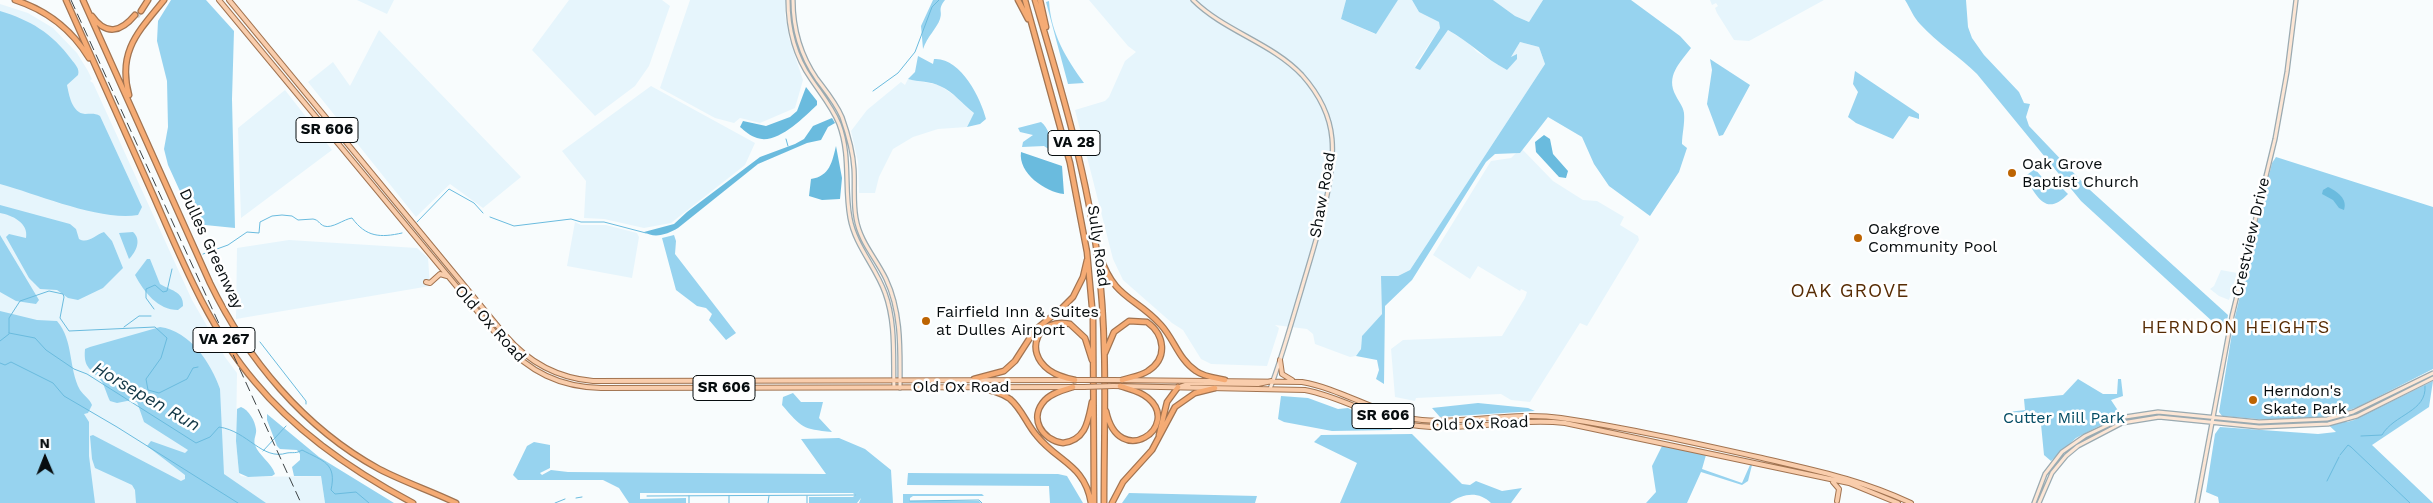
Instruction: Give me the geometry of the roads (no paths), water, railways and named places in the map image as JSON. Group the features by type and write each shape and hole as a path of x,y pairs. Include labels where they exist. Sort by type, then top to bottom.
{"highway":[{"path":"15,0 43,12 69,33 87,55 109,98"},
{"name":"Dulles Greenway","path":"66,0 203,305 225,342 248,374 273,402 314,440 356,470 413,503"},
{"path":"83,0 102,26 111,29 120,29 136,16"},
{"name":"Dulles Greenway","path":"83,0 221,305 265,372 303,412 348,449 393,476 456,503"},
{"path":"140,10 148,0"},
{"path":"154,154 129,94 126,65 128,51 137,33 164,0"},
{"path":"1018,0 1034,31"},
{"name":"Sully Road","path":"1025,0 1070,163 1087,252 1092,295 1094,367 1093,503"},
{"name":"Sully Road","path":"1035,0 1048,43 1090,208 1096,244 1102,302 1104,364 1104,503"},
{"path":"1040,0 1048,43"},
{"path":"1096,244 1102,262 1113,284 1129,300 1162,326 1189,366 1199,373 1225,380"},
{"path":"974,379 996,374 1010,366 1035,330 1068,302 1083,277 1087,252"},
{"path":"1104,364 1112,336 1122,325 1129,321 1141,320 1152,325 1162,342 1160,357 1147,372 1122,380"},
{"path":"1075,380 1054,373 1038,358 1036,351 1038,337 1047,326 1063,322 1076,327 1085,338 1094,367"},
{"path":"1104,398 1110,424 1119,436 1132,441 1149,436 1156,425 1157,419 1154,404 1142,393 1120,386"},
{"path":"1073,387 1051,395 1039,410 1038,420 1040,429 1053,442 1068,443 1083,433 1088,420 1093,394"},
{"path":"978,388 994,391 1012,401 1042,442 1078,471 1086,484 1093,503"},
{"path":"1157,443 1167,402 1178,388"},
{"path":"1112,503 1123,482 1157,443 1171,412 1180,402 1195,393 1215,388"},
{"path":"446,498 461,503"}],"main road":[{"name":"Old Ox Road","path":"220,0 447,276 520,360 548,378 570,385 601,388 1120,386 1296,390 1323,394 1387,418 1418,426 1543,421 1600,430 1865,488 1898,503"},
{"name":"Old Ox Road","path":"229,0 505,336 536,364 561,375 593,381 974,379 1273,380 1298,382 1330,389 1397,415 1422,420 1532,415 1551,416 1708,445 1834,474 1871,485 1911,503"},
{"path":"788,0 789,22 796,49 806,72 839,124 846,150 850,219 860,248 882,286 892,316 894,387"},
{"path":"793,0 796,29 804,56 844,122 853,159 854,202 858,224 866,246 888,285 898,317 900,388"},
{"name":"Shaw Road","path":"1193,0 1210,16 1299,72 1318,96 1330,128 1332,156 1321,221 1270,389"},
{"name":"Crestview Drive","path":"2197,503 2232,313 2283,97 2296,0"},
{"path":"426,282 430,283 440,274 447,276"},
{"path":"1280,360 1283,376 1298,382"},
{"path":"2034,503 2046,474 2058,456 2070,445 2109,423 2130,415 2154,412 2270,422 2337,417 2353,412 2433,372"},
{"path":"2040,503 2052,473 2066,456 2078,446 2112,428 2148,418 2270,427 2338,422 2357,416 2433,378"},
{"path":"1178,388 1191,383 1263,384 1273,380"},
{"path":"1543,421 1551,416"},
{"path":"1827,479 1839,487 1837,501"}],"waterway":[{"path":"873,91 898,73 915,52 932,7 939,0"},
{"path":"786,139 788,146"},
{"path":"417,222 449,189 474,203 483,213"},
{"path":"203,254 228,245 247,232 259,233 260,222 272,216 292,216 298,220 313,219 327,227 352,218 363,229 374,235 402,233"},
{"path":"490,217 514,226 571,219 581,222 604,222 646,233"},
{"path":"154,309 146,298 146,289 155,285 163,292 167,291 172,269"},
{"path":"9,333 9,318 20,301 49,291 63,294 60,318 69,331 155,327 167,338 161,358 146,379 148,390 159,393 187,379 193,368 198,367"},
{"path":"124,327 139,316 151,316"},
{"name":"Horsepen Run","path":"9,333 35,338 46,350 74,369 87,374 196,443 210,437 219,427 238,434 270,453 289,453 302,450 327,464 332,474 331,490 335,494 356,492 369,503"},
{"name":"Horsepen Run","path":"0,341 9,334"},
{"path":"260,342 306,401 306,404"},
{"path":"0,363 5,365 11,362 53,383 64,396 238,503"},
{"path":"2361,436 2382,435 2394,422 2421,402 2425,386"},
{"path":"263,451 286,426"},
{"path":"2340,455 2348,445 2351,447 2410,503"},
{"path":"2327,481 2339,457"},
{"path":"647,496 855,495"},
{"path":"689,496 689,503"},
{"path":"729,496 729,503"},
{"path":"768,503 769,496"},
{"path":"807,496 807,503"},
{"path":"576,498 582,497"},
{"path":"555,503 565,499"},
{"path":"910,501 979,500 982,503"}],"tunnel":[{"path":"137,17 141,11"}],"railway":[{"path":"71,0 301,503"}],"place":[{"name":"Oak Grove Baptist Church","path":"2012,173"},
{"name":"Oakgrove Community Pool","path":"1858,238"},
{"name":"Fairfield Inn & Suites at Dulles Airport","path":"926,321"},
{"name":"Herndon's Skate Park","path":"2253,400"}],"district":[{"name":"OAK GROVE","path":"1850,291"},
{"name":"HERNDON HEIGHTS","path":"2236,328"}],"park label":[{"name":"Cutter Mill Park","path":"2064,418"}]}
